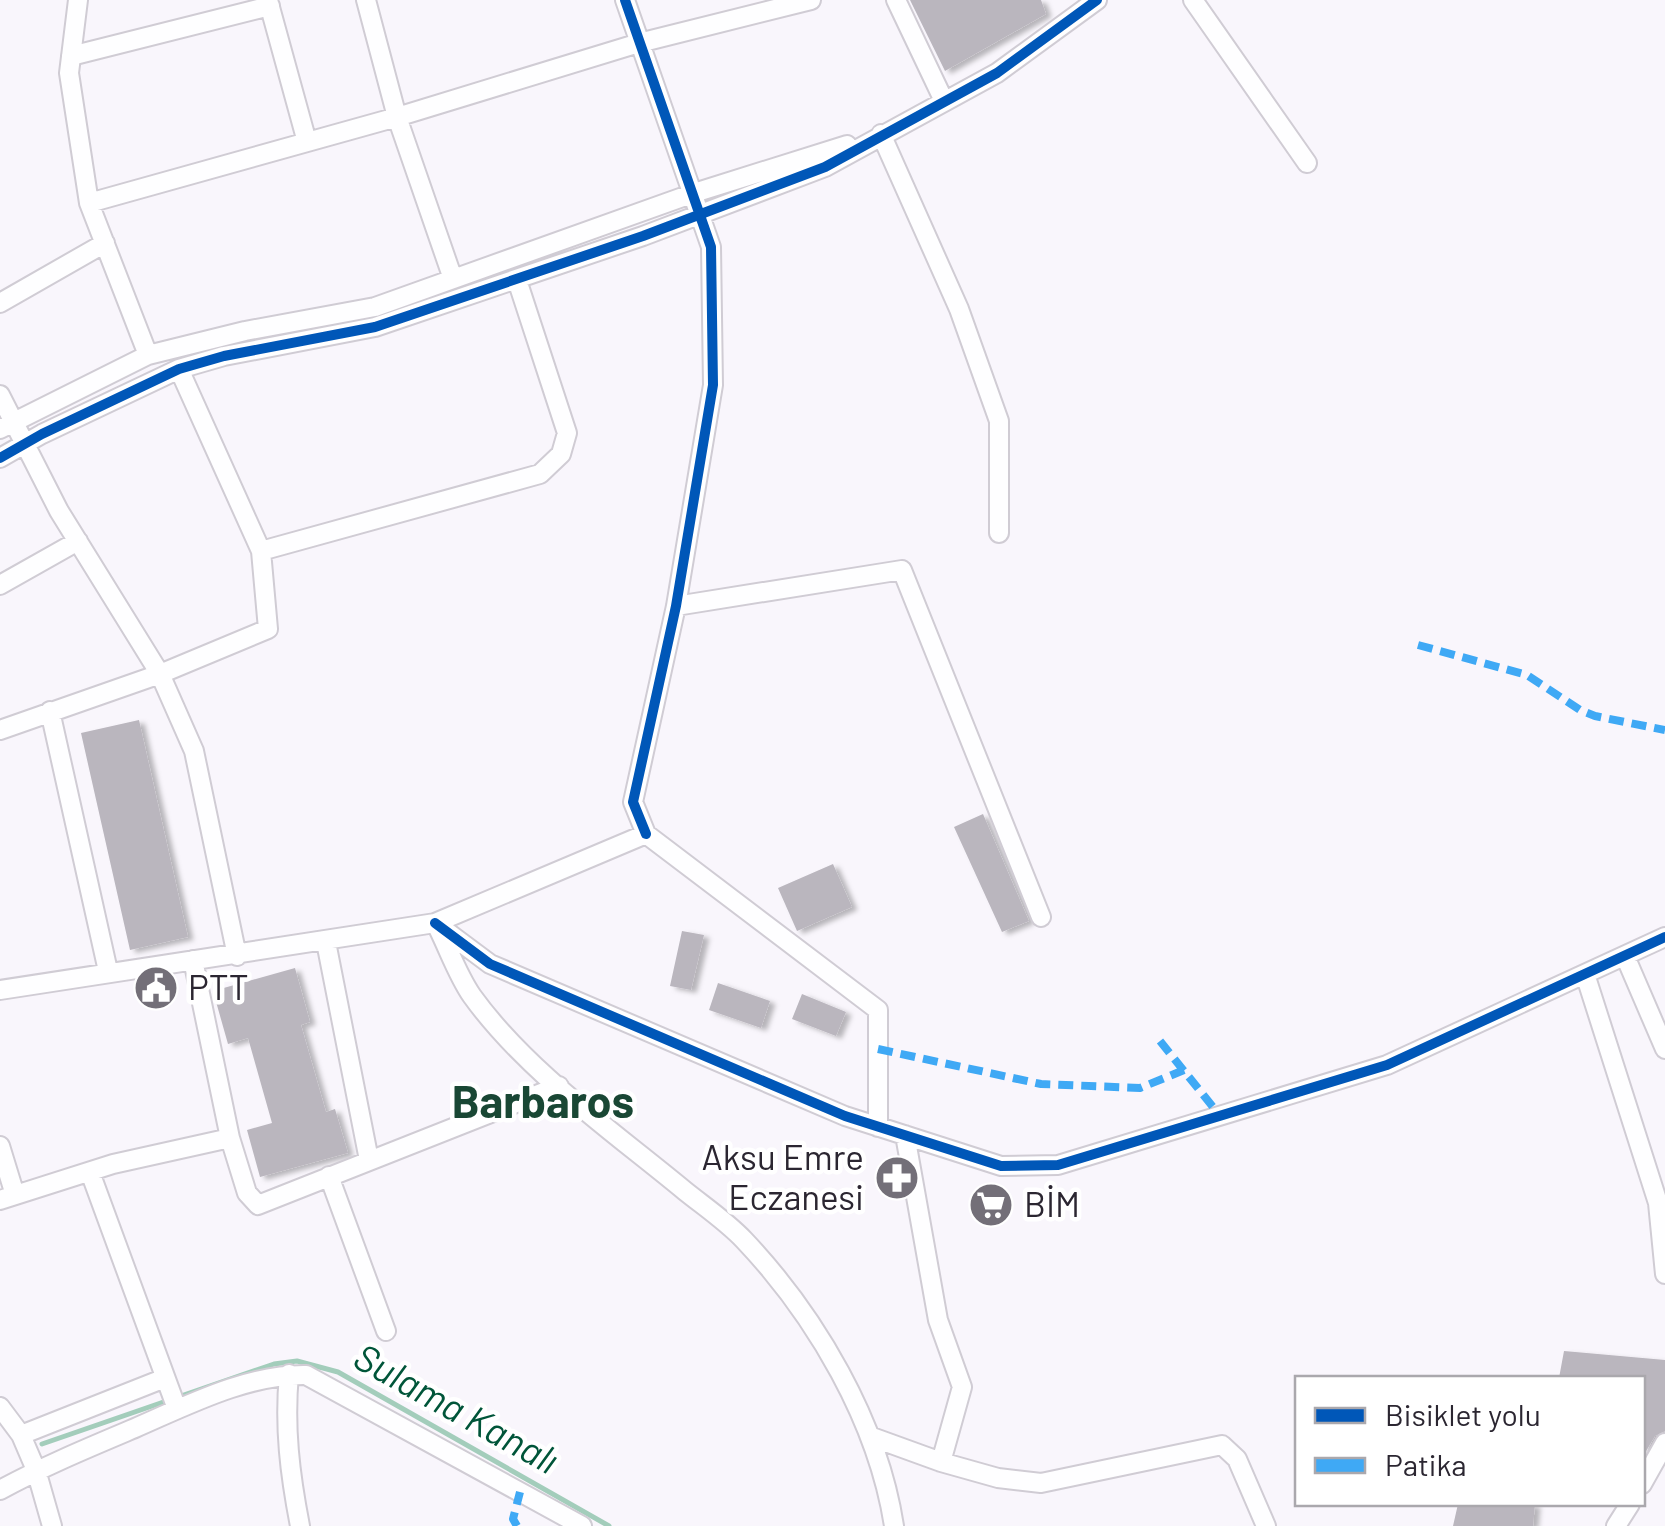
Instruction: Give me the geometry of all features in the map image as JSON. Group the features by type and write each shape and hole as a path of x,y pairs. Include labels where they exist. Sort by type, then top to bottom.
{"street":[{"path":"78,0 69,73 89,203 148,355"},
{"path":"366,0 397,117 453,279"},
{"path":"625,0 694,192 710,248 713,385 676,606 633,802 646,834 878,1010 878,1127"},
{"path":"89,203 397,117 639,43 812,0"},
{"path":"896,0 944,101"},
{"path":"0,458 179,369 224,356 375,328 825,167 997,73 1097,0"},
{"path":"1193,0 1307,163"},
{"path":"71,56 269,3 307,142"},
{"path":"7,425 148,355 244,331 375,307 694,192 879,135"},
{"path":"879,135 959,308 999,421 999,533"},
{"path":"0,303 104,243"},
{"path":"261,551 540,474 555,462 567,434 517,280"},
{"path":"0,730 160,674 268,629 261,551 179,369"},
{"path":"0,395 7,425 25,444 78,541 160,674 194,751 237,956"},
{"path":"0,585 78,541"},
{"path":"676,606 902,570 1041,917"},
{"path":"50,711 108,971"},
{"path":"0,990 435,923 646,834"},
{"path":"435,923 471,994 510,1039 559,1086 743,1239 793,1302 842,1376 872,1437 894,1526"},
{"path":"435,923 490,964 845,1116 1001,1166 1058,1165 1387,1065 1665,937"},
{"path":"326,942 369,1160"},
{"path":"1625,956 1665,1049"},
{"path":"193,960 230,1138 247,1193 258,1205 559,1086"},
{"path":"1585,974 1658,1203 1665,1274"},
{"path":"905,1135 938,1320 962,1386 941,1462"},
{"path":"0,1146 8,1198 90,1172 230,1138"},
{"path":"90,1172 177,1407"},
{"path":"329,1176 386,1331"},
{"path":"289,1374 285,1411 289,1468 300,1526"},
{"path":"0,1490 177,1407 257,1380 306,1375 582,1526"},
{"path":"20,1435 167,1382"},
{"path":"0,1407 20,1435 36,1470 52,1526"},
{"path":"872,1437 998,1478 1041,1483 1222,1446 1237,1460 1266,1526"},
{"path":"1645,1479 1665,1442"}],"building":[{"path":"910,0 1041,0 1046,14 945,71"},
{"path":"139,720 188,937 130,950 81,733"},
{"path":"983,814 1029,921 1002,932 954,827"},
{"path":"833,864 852,907 797,931 778,888"},
{"path":"682,931 704,935 691,990 670,986"},
{"path":"295,968 310,1022 301,1025 326,1112 335,1109 348,1153 260,1177 247,1130 272,1123 248,1038 228,1044 213,991"},
{"path":"718,983 770,1001 761,1028 709,1010"},
{"path":"802,994 846,1012 836,1036 792,1019"},
{"path":"1564,1351 1665,1360 1665,1431 1655,1436 1645,1453 1645,1376 1559,1376"},
{"path":"1458,1506 1535,1506 1533,1526 1453,1526"}],"waterway":[{"name":"Sulama Kanalı","path":"42,1444 274,1364 297,1361 338,1372 609,1526"}],"marked path":[{"path":"1418,645 1527,675 1595,716 1665,730"},
{"path":"1160,1041 1221,1117"},
{"path":"878,1049 1041,1084 1140,1088 1184,1070"},
{"path":"517,1526 513,1519 520,1492"}],"cycle path":[{"path":"625,0 711,247 713,385 676,606 633,802 646,834"},
{"path":"0,458 179,369 224,356 375,327 643,236 825,167 997,73 1097,0"},
{"path":"435,923 490,964 845,1116 1001,1166 1058,1165 1387,1065 1665,937"}],"place":[{"name":"PTT","path":"156,988"},
{"name":"Aksu Emre Eczanesi","path":"897,1178"},
{"name":"BİM","path":"991,1205"}],"district":[{"name":"Barbaros","path":"543,1102"}]}
